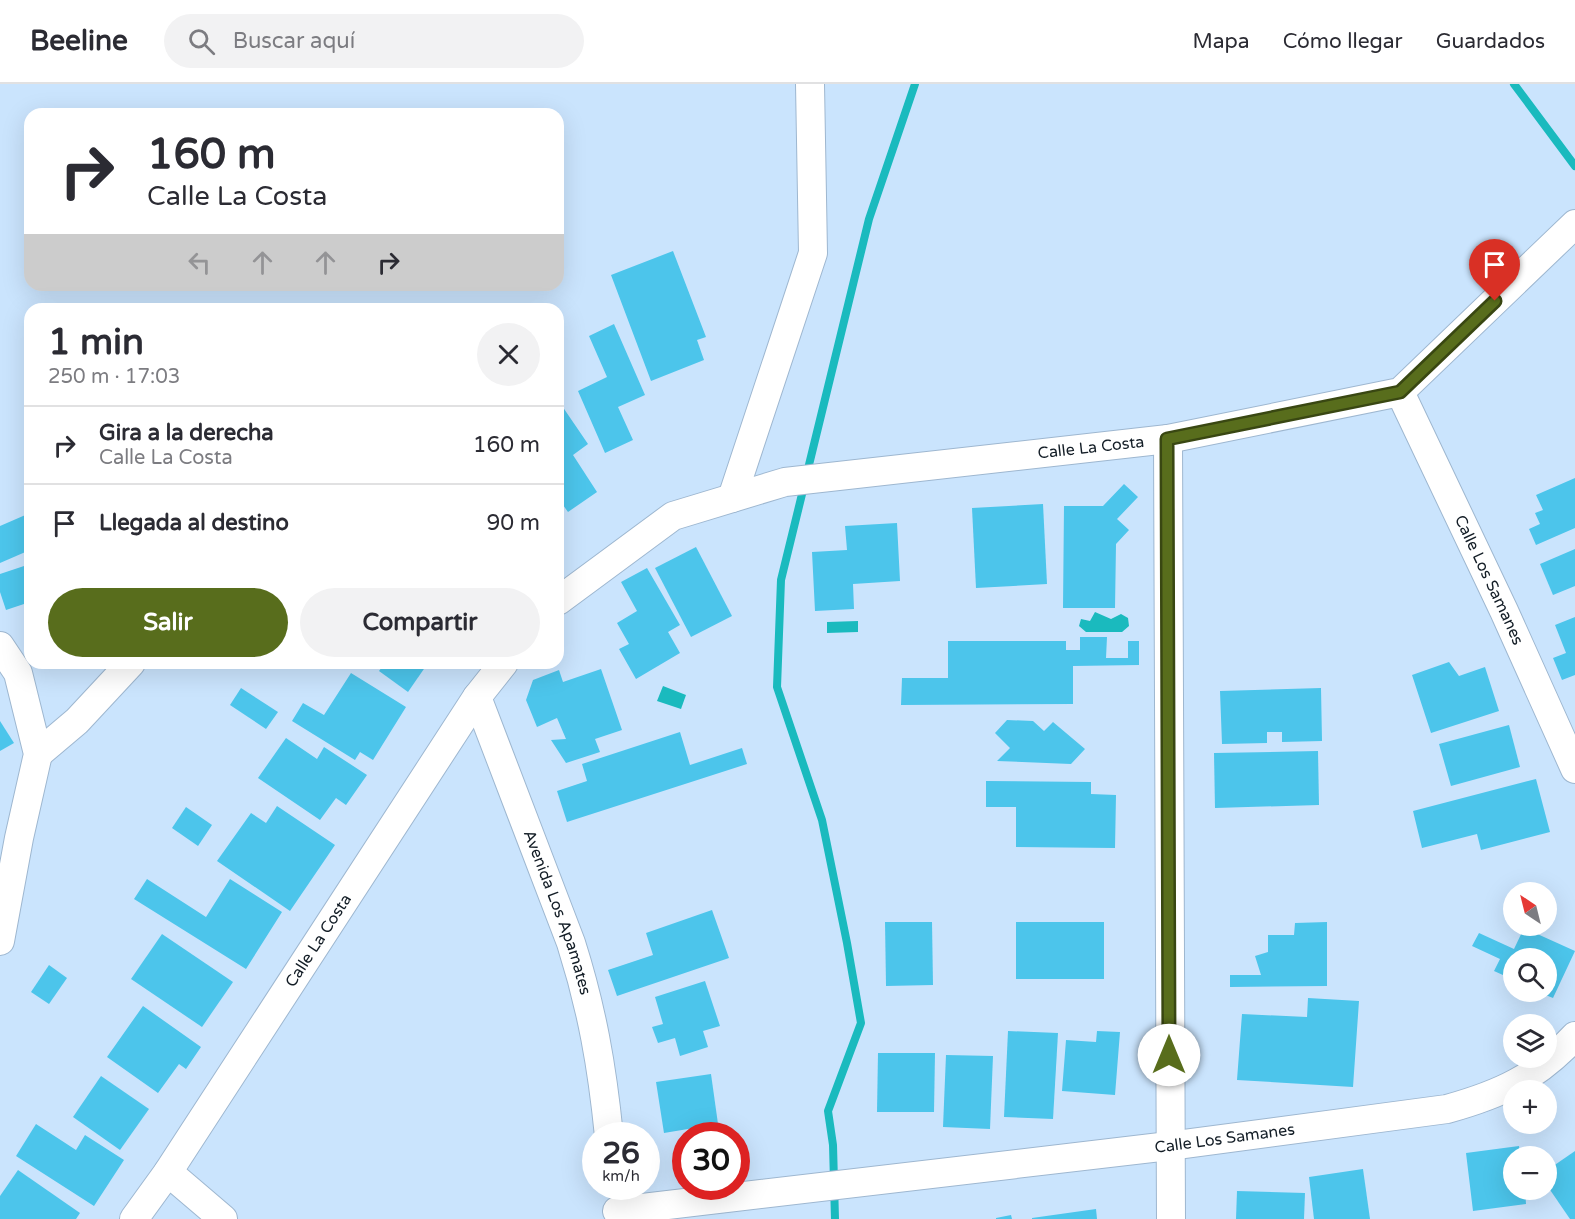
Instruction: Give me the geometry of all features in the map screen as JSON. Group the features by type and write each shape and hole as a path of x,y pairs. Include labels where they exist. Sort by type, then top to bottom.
{"street":[{"path":"564,597 673,516 732,498 813,254 810,84"},
{"path":"1400,392 1575,224"},
{"name":"Calle La Costa","path":"732,498 785,482 1167,439 1400,392"},
{"name":"Calle Los Samanes","path":"1400,392 1504,611 1575,770"},
{"path":"1167,439 1171,1219"},
{"path":"0,646 18,673 38,754 19,838 0,942"},
{"path":"38,754 76,721 125,669"},
{"name":"Calle La Costa","path":"134,1219 168,1172 477,697 499,669"},
{"name":"Avenida Los Apamates","path":"477,697 571,943 592,1018 603,1074 608,1122"},
{"path":"0,811 19,838"},
{"name":"Calle Los Samanes","path":"617,1205 749,1195 1169,1146 1448,1109 1479,1100 1513,1086 1545,1065 1575,1036"},
{"path":"168,1172 223,1219"}],"shaded area":[{"path":"1095,612 1111,619 1121,614 1128,618 1129,626 1122,632 1086,632 1079,626 1081,619 1090,621"},
{"path":"858,621 858,632 827,633 827,622"},
{"path":"663,686 686,695 681,709 657,701"}],"building":[{"path":"673,251 706,337 697,340 704,360 651,381 611,275"},
{"path":"614,324 645,395 618,407 633,440 605,453 578,391 607,377 589,336"},
{"path":"564,409 588,444 573,455 597,492 568,512 564,506"},
{"path":"1575,478 1575,528 1536,545 1529,529 1540,524 1535,513 1543,510 1536,495"},
{"path":"1124,484 1138,497 1117,519 1129,530 1116,544 1115,608 1063,608 1064,506 1103,506"},
{"path":"1043,504 1047,584 976,588 972,508"},
{"path":"24,516 24,553 0,563 0,526"},
{"path":"897,523 900,581 853,584 854,609 815,611 812,552 847,550 845,526"},
{"path":"696,547 732,616 691,637 655,568"},
{"path":"1575,549 1575,586 1553,595 1540,564"},
{"path":"24,566 24,604 6,610 0,592 0,574"},
{"path":"647,568 680,625 668,632 680,653 636,679 619,649 629,644 617,623 637,611 621,582"},
{"path":"1575,617 1575,675 1562,680 1553,658 1566,653 1555,625"},
{"path":"1080,637 1107,637 1106,658 1128,658 1128,641 1139,641 1139,665 1073,666 1073,704 901,705 902,678 948,678 948,641 1066,641 1066,650 1080,650"},
{"path":"1449,662 1459,676 1485,667 1499,711 1431,733 1412,675"},
{"path":"380,669 424,669 408,692 379,671"},
{"path":"601,669 622,730 595,739 600,752 566,763 551,740 566,739 557,718 537,727 526,700 533,680 559,670 563,682"},
{"path":"351,673 406,707 373,760 360,752 355,760 292,721 303,703 324,715"},
{"path":"241,688 278,712 266,729 230,705"},
{"path":"1321,688 1322,741 1282,742 1282,732 1267,732 1267,743 1222,744 1220,691"},
{"path":"1007,720 1033,721 1044,731 1053,722 1085,749 1071,764 997,761 1010,748 995,733"},
{"path":"0,721 14,743 0,751"},
{"path":"1509,725 1520,767 1451,786 1439,744"},
{"path":"680,732 690,765 742,748 747,764 567,822 557,791 587,781 582,764"},
{"path":"286,738 317,759 324,747 367,775 346,805 336,798 320,820 258,778"},
{"path":"1318,751 1319,805 1215,808 1214,753"},
{"path":"1536,779 1550,832 1481,850 1477,834 1422,848 1413,811"},
{"path":"986,781 1091,782 1091,794 1116,795 1115,848 1016,847 1016,807 986,807"},
{"path":"277,806 335,845 290,911 217,861 251,813 266,823"},
{"path":"186,807 212,825 198,846 172,828"},
{"path":"147,879 206,917 230,879 282,912 246,969 134,899"},
{"path":"712,910 729,958 617,996 608,970 653,955 646,933"},
{"path":"885,922 932,922 933,985 886,986"},
{"path":"1016,922 1104,922 1104,979 1016,979"},
{"path":"1327,922 1327,986 1230,987 1230,975 1261,975 1255,956 1268,952 1268,935 1294,935 1295,923"},
{"path":"1479,933 1512,948 1503,948 1503,975 1494,971 1500,959 1472,946"},
{"path":"162,934 233,982 202,1027 131,979"},
{"path":"1520,936 1542,936 1575,951 1557,989 1557,948 1514,948"},
{"path":"49,965 67,978 49,1004 31,992"},
{"path":"705,981 720,1026 703,1031 708,1047 680,1056 675,1038 658,1043 652,1027 663,1024 655,997"},
{"path":"1308,998 1359,1001 1353,1087 1237,1080 1242,1014 1307,1017"},
{"path":"143,1006 201,1047 186,1069 179,1064 158,1093 107,1057"},
{"path":"1008,1031 1058,1033 1053,1119 1004,1117"},
{"path":"1097,1031 1120,1032 1115,1095 1062,1091 1066,1040 1096,1042"},
{"path":"878,1053 935,1053 934,1112 877,1112"},
{"path":"946,1055 993,1056 990,1129 943,1127"},
{"path":"711,1074 718,1122 672,1122 672,1132 664,1133 656,1082"},
{"path":"101,1076 149,1109 120,1150 73,1117"},
{"path":"36,1124 76,1150 85,1135 124,1160 94,1206 16,1156"},
{"path":"1503,1148 1503,1200 1526,1200 1526,1204 1473,1211 1466,1153"},
{"path":"1575,1151 1575,1219 1570,1219 1557,1200 1557,1163"},
{"path":"1363,1169 1370,1219 1314,1219 1309,1177"},
{"path":"18,1170 80,1213 76,1219 0,1219 0,1196"},
{"path":"1237,1191 1305,1193 1304,1219 1236,1219"},
{"path":"1096,1209 1097,1219 1032,1219 1032,1218"},
{"path":"1011,1215 1012,1219 996,1219 996,1218"}],"waterway":[{"path":"807,473 869,219 915,84"},
{"path":"1514,84 1575,166"},
{"path":"804,486 781,580 777,687 822,820 861,1023 828,1111 833,1145 835,1219"}],"route":[{"path":"1169,1055 1167,439 1400,392 1495,301"}]}
